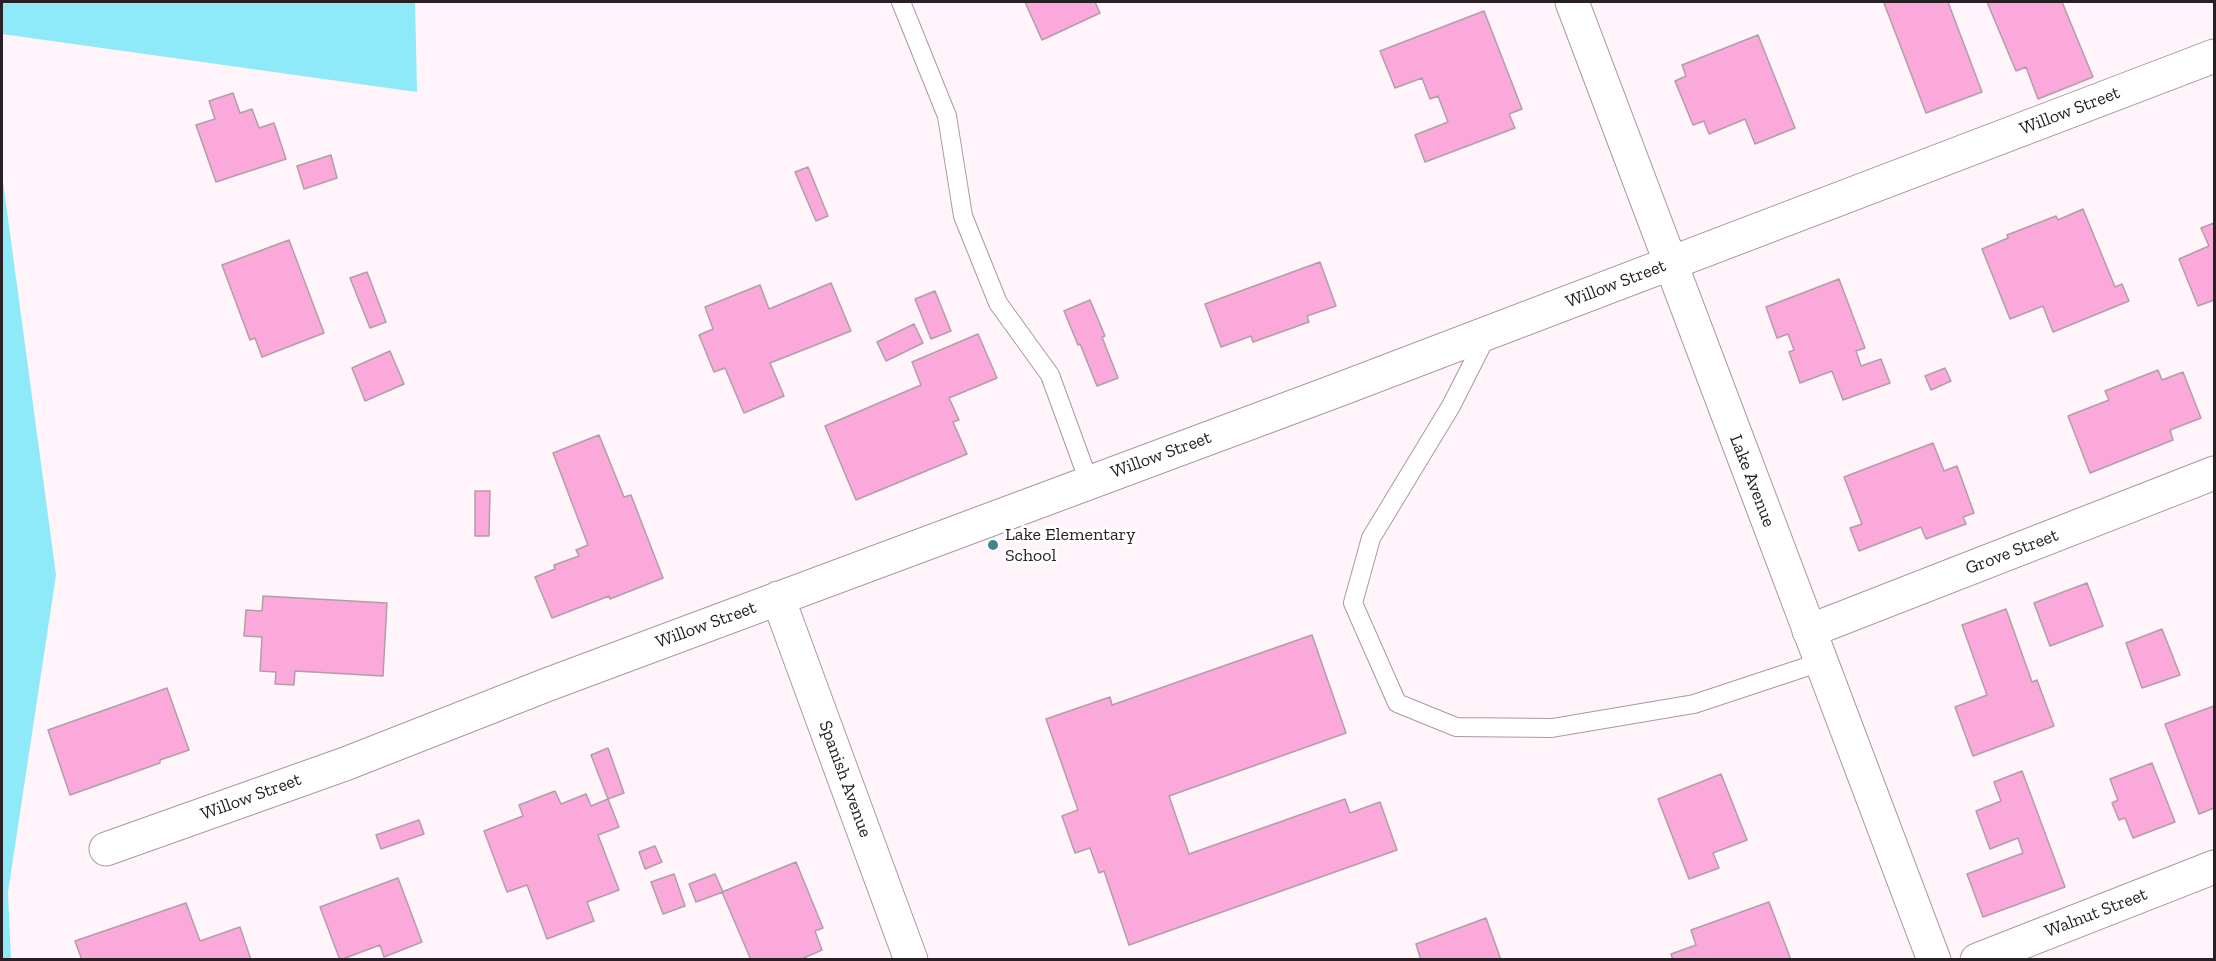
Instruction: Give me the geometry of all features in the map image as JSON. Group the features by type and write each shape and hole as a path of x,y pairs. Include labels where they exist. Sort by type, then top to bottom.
{"street":[{"name":"Lake Avenue","path":"1572,2 1934,960"},
{"name":"Willow Street","path":"106,849 345,764 549,684 1489,332 2214,56"},
{"name":"Grove Street","path":"1809,631 2214,474"},
{"name":"Spanish Avenue","path":"778,598 911,960"},
{"name":"Walnut Street","path":"1977,960 2214,867"}],"lane":[{"path":"902,2 947,116 963,216 998,303 1050,375 1089,482"},
{"path":"1489,332 1451,406 1371,538 1353,603 1397,703 1456,727 1552,728 1694,704 1821,662"}],"water":[{"path":"2,2 415,2 417,92 2,34"},
{"path":"2,174 56,575 8,892 11,960 2,959"}],"building":[{"path":"1025,2 1095,2 1100,13 1042,40"},
{"path":"1948,2 1982,92 1926,113 1884,3"},
{"path":"1987,2 2062,2 2093,77 2038,99 2026,67 2016,71"},
{"path":"1484,11 1522,109 1509,114 1515,128 1425,162 1415,135 1448,122 1438,96 1430,99 1422,78 1395,88 1380,51"},
{"path":"1758,35 1795,128 1755,144 1745,119 1709,134 1704,121 1693,125 1675,81 1686,76 1682,65"},
{"path":"233,93 240,113 252,109 259,128 274,123 286,159 216,182 196,125 215,119 209,101"},
{"path":"331,155 337,178 304,189 297,166"},
{"path":"808,167 828,216 816,221 795,172"},
{"path":"2083,209 2115,287 2122,284 2129,301 2053,332 2043,306 2010,319 1982,249 2008,238 2007,235 2056,216 2058,220"},
{"path":"2214,223 2214,300 2198,306 2179,259 2209,246 2201,228"},
{"path":"289,240 324,333 262,357 255,338 250,340 222,265"},
{"path":"1320,262 1336,306 1307,316 1309,322 1253,342 1251,336 1221,347 1205,304"},
{"path":"367,272 386,322 370,328 350,278"},
{"path":"1839,279 1865,348 1856,351 1861,366 1881,359 1890,383 1843,400 1832,371 1800,383 1789,352 1794,350 1788,334 1777,338 1766,307"},
{"path":"831,283 851,331 770,363 784,396 744,413 725,368 714,372 699,335 713,329 705,307 760,285 769,309"},
{"path":"935,291 951,331 931,339 915,299"},
{"path":"1090,300 1105,336 1102,337 1118,378 1097,386 1064,311"},
{"path":"914,324 923,343 886,361 877,342"},
{"path":"978,334 997,378 949,398 959,420 953,422 967,454 856,500 825,426 921,385 912,362"},
{"path":"390,351 404,384 365,401 352,368"},
{"path":"1945,368 1951,381 1931,390 1925,376"},
{"path":"2158,370 2162,380 2183,372 2201,418 2170,430 2173,440 2090,473 2068,416 2109,400 2105,391"},
{"path":"599,435 624,497 631,495 663,578 552,618 535,577 555,569 554,565 579,556 576,550 588,545 553,453"},
{"path":"1933,443 1944,471 1957,466 1974,513 1963,517 1966,524 1926,539 1921,527 1859,551 1850,528 1862,524 1844,477"},
{"path":"475,491 490,491 489,536 475,536"},
{"path":"2087,583 2103,626 2050,646 2034,603"},
{"path":"263,596 387,603 383,676 295,671 294,685 275,684 276,672 260,671 262,637 244,636 246,610 262,611"},
{"path":"2006,609 2032,682 2037,680 2054,726 1973,756 1955,707 1987,695 1962,625"},
{"path":"2162,629 2180,675 2142,688 2126,643"},
{"path":"1312,635 1346,733 1169,796 1189,854 1345,799 1350,813 1380,802 1397,850 1129,945 1104,871 1099,873 1090,848 1075,853 1062,816 1078,810 1046,719 1110,697 1112,705"},
{"path":"167,688 189,750 160,760 160,763 70,795 48,730"},
{"path":"2214,706 2214,808 2199,814 2165,724"},
{"path":"608,748 624,793 608,799 591,755"},
{"path":"2152,763 2175,822 2133,838 2125,818 2119,820 2112,803 2118,800 2110,779"},
{"path":"2022,771 2065,887 1983,917 1967,874 2023,853 2018,838 1990,849 1976,811 2001,801 1994,782"},
{"path":"1721,774 1747,840 1713,853 1719,868 1689,879 1658,799"},
{"path":"555,791 561,804 586,794 591,806 608,799 619,827 598,835 619,890 587,902 594,921 547,939 527,885 507,892 484,831 523,816 519,805"},
{"path":"419,820 424,834 381,849 376,835"},
{"path":"655,846 662,862 645,869 639,852"},
{"path":"796,862 823,928 815,931 822,950 799,960 751,960 722,892"},
{"path":"674,874 685,906 663,914 651,882"},
{"path":"715,874 723,892 696,902 689,884"},
{"path":"398,878 422,942 384,957 380,945 340,960 320,907"},
{"path":"1769,902 1791,960 1673,960 1671,954 1696,945 1691,930"},
{"path":"186,903 200,941 240,927 251,960 82,960 75,941"},
{"path":"1486,918 1501,960 1421,960 1416,944"}],"place":[{"name":"Lake Elementary School","path":"993,545"}]}
